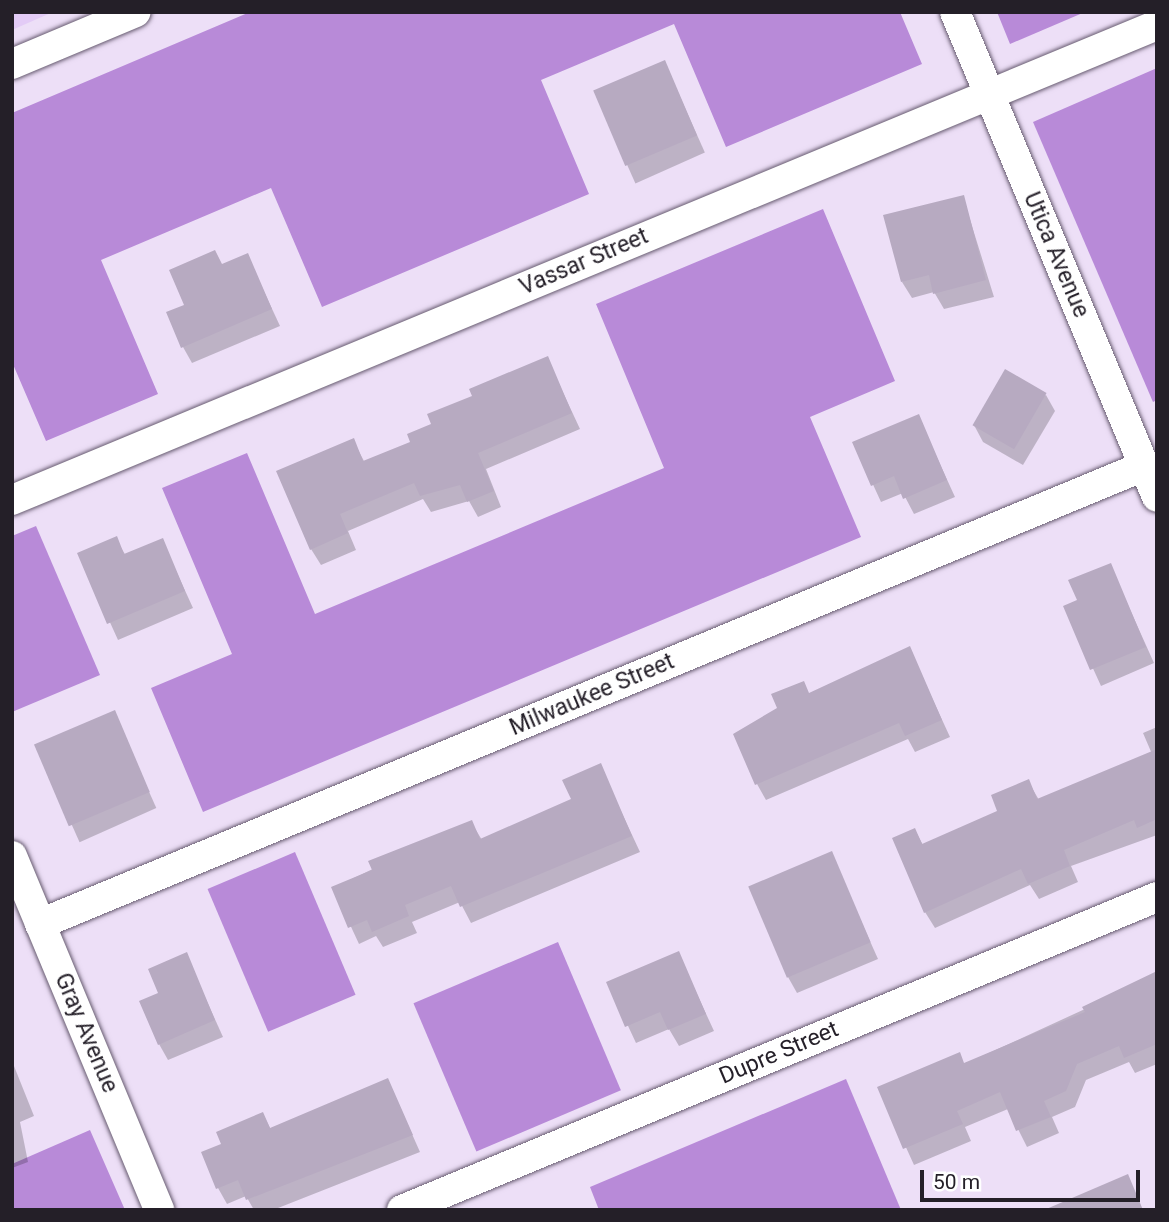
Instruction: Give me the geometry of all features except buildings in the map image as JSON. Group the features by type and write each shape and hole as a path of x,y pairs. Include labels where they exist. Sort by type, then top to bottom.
{"street":[{"path":"12,64 136,12"},
{"name":"Utica Avenue","path":"955,12 1157,497"},
{"name":"Vassar Street","path":"12,500 1157,25"},
{"name":"Milwaukee Street","path":"40,924 1144,466"},
{"name":"Gray Avenue","path":"12,856 159,1210"},
{"name":"Dupre Street","path":"401,1210 1157,897"}],"shaded area":[{"path":"12,12 53,12 12,30"},
{"path":"250,12 900,12 922,64 726,147 674,24 541,80 589,194 322,307 271,188 101,260 158,394 46,441 12,362 12,113"},
{"path":"997,12 1085,12 1010,44"},
{"path":"1157,68 1157,400 1153,402 1033,122"},
{"path":"823,209 895,381 810,417 861,537 203,812 151,688 232,654 162,488 247,453 315,614 664,468 596,304"},
{"path":"36,526 100,675 12,712 12,536"},
{"path":"295,852 356,995 268,1032 208,889"},
{"path":"558,942 621,1090 476,1152 413,1003"},
{"path":"846,1079 901,1210 599,1210 590,1187"},
{"path":"90,1130 125,1210 12,1210 12,1164"}]}
